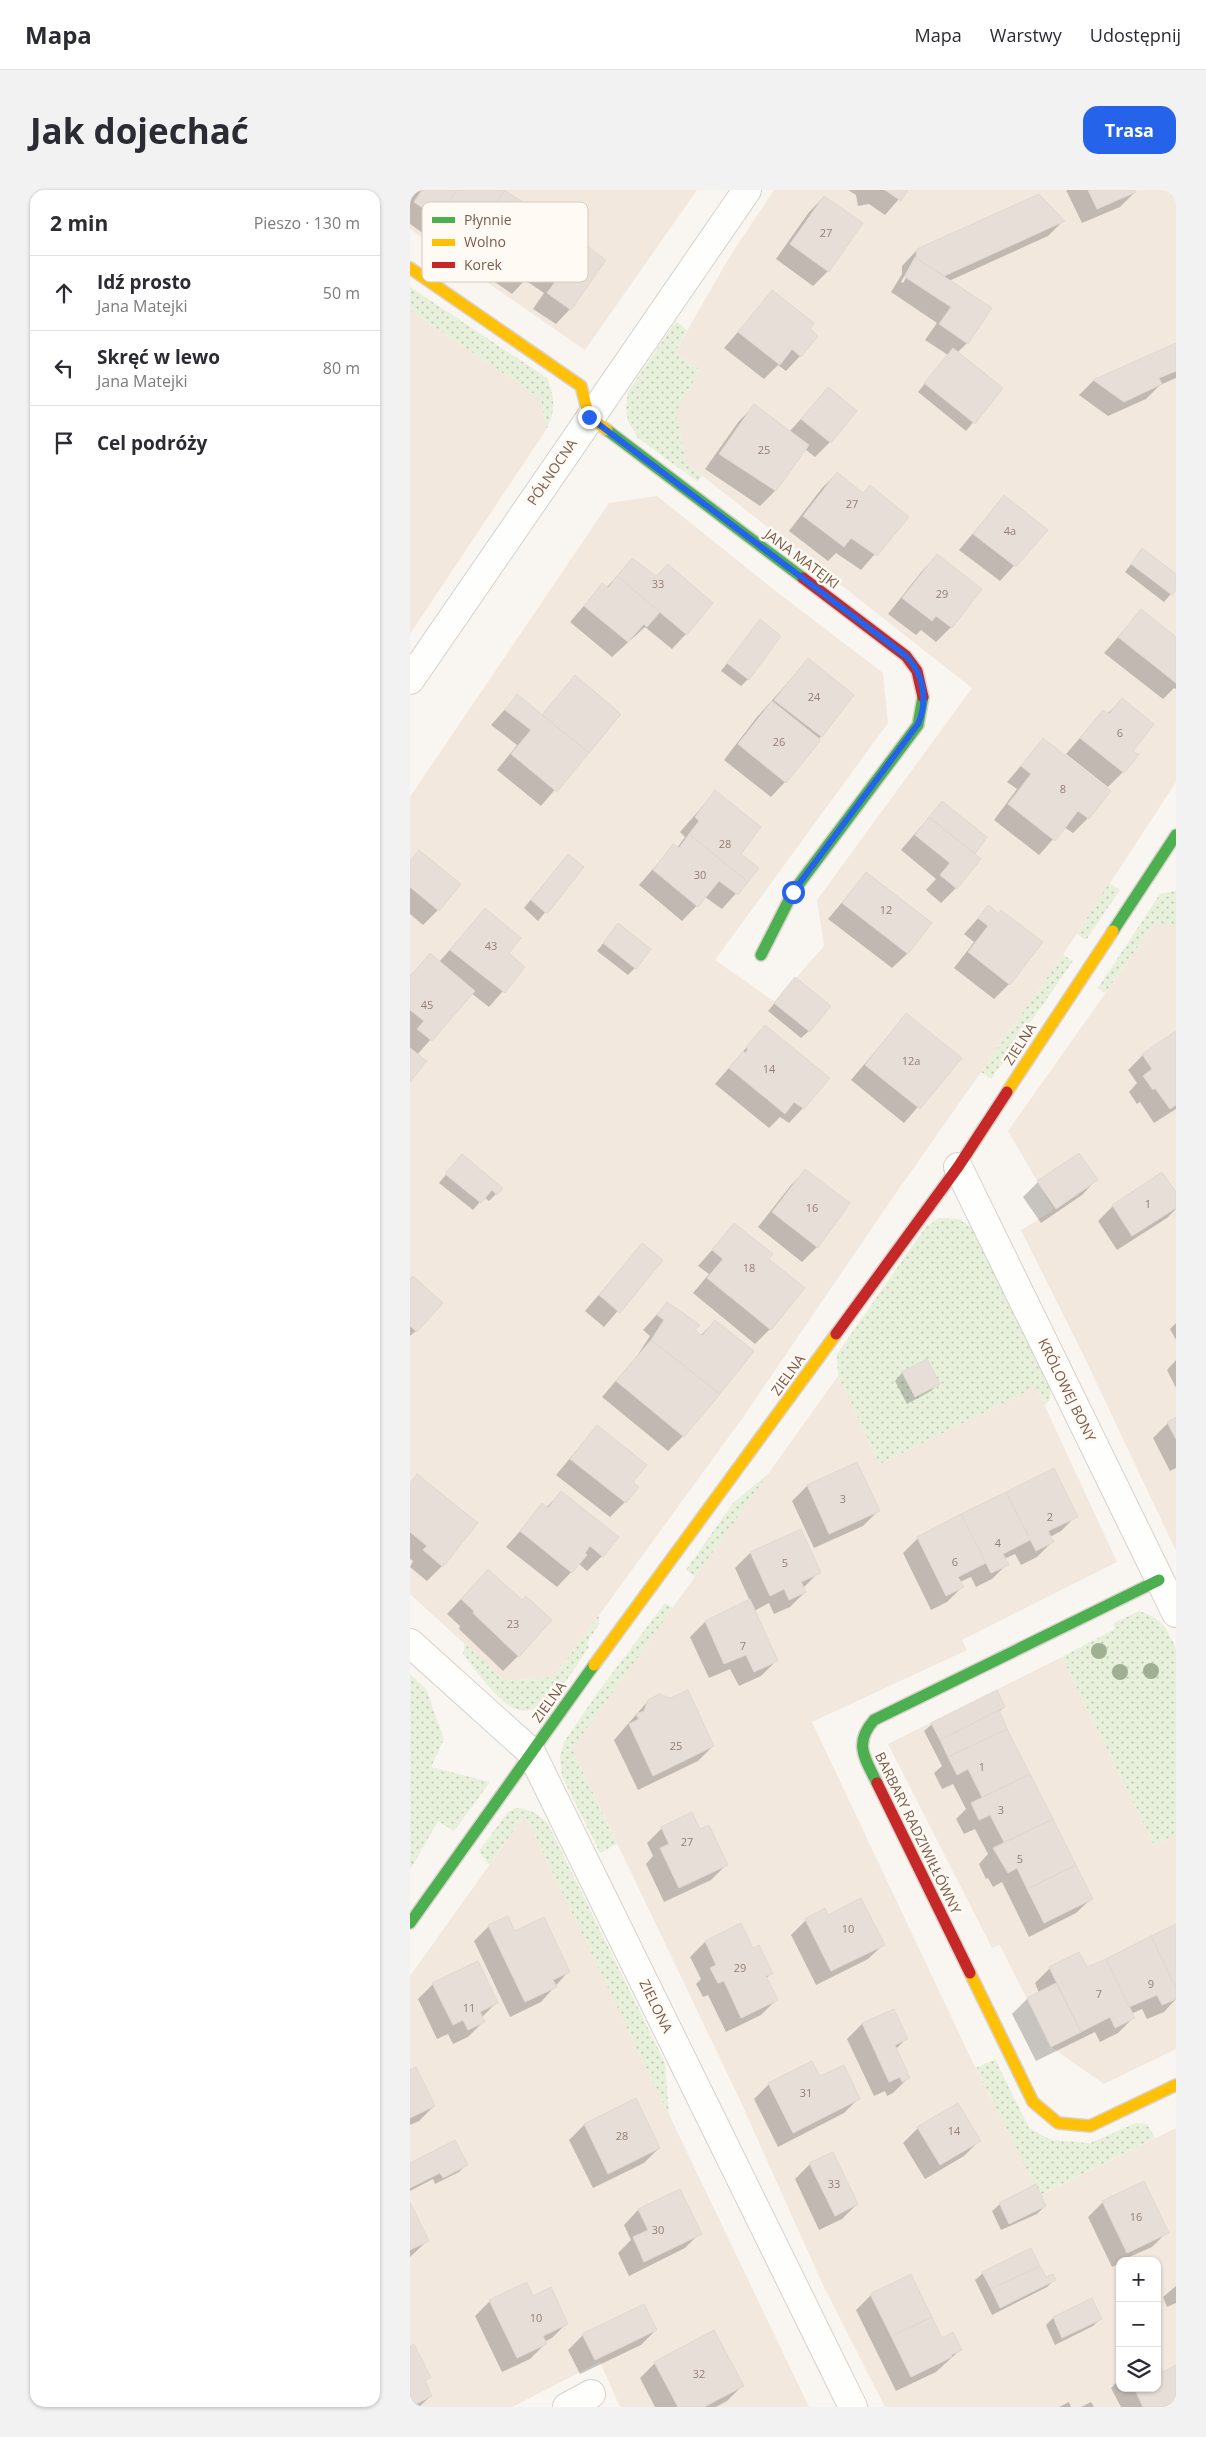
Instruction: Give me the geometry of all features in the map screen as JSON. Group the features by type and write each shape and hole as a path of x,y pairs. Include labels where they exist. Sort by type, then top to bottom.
{"street":[{"name":"PÓŁNOCNA","path":"410,680 589,417 747,190"},
{"path":"410,268 422,276"},
{"path":"430,282 581,386 589,417"},
{"name":"JANA MATEJKI","path":"589,417 906,656 920,673 923,701 918,724 793,892 761,955"},
{"name":"ZIELNA","path":"410,1923 531,1752 958,1167 1176,835"},
{"name":"KRÓLOWEJ BONY","path":"958,1167 1176,1612"},
{"name":"BARBARY RADZIWIŁŁÓWNY","path":"1159,1580 874,1720 865,1730 861,1751 1033,2102 1058,2123 1090,2126 1176,2085"},
{"name":"ZIELONA","path":"410,1643 531,1752 853,2407"},
{"path":"567,2407 591,2394"}],"shaded area":[{"path":"410,190 697,190 585,350 487,282 588,282 588,202 422,202 422,237 410,229"},
{"path":"774,190 1176,190 1176,782 1063,955 889,1203 744,1416 554,1677 505,1681 410,1594 410,797 609,503 657,496 773,589 883,673 888,723 715,960 775,1002 824,946 817,900 972,688 686,463 676,412 700,370 675,352 730,256"},
{"path":"410,310 541,399 546,430 410,634"},
{"path":"1155,923 1176,925 1176,1551 1081,1350 1021,1230 1054,1210 1008,1131"},
{"path":"838,1376 880,1464 1036,1387 1117,1562 962,1640 967,1650 812,1722 974,2065 1041,2195 1176,2128 1176,2407 885,2407 823,2285 739,2098 572,1749"},
{"path":"1062,1657 1154,1845 1176,1834 1176,2049 1104,2084 1051,2047 1000,1945 992,1948 888,1744"},
{"path":"525,1815 809,2407 620,2407 600,2362 512,2407 410,2407 410,1976"}],"green space":[{"path":"410,287 547,378 552,391 553,410 546,430 541,399 410,310"},
{"path":"676,321 687,330 675,352 700,370 676,412 686,463 702,476 698,482 638,438 628,421 626,408 628,392"},
{"path":"1109,883 1120,890 1086,940 1077,934"},
{"path":"1176,891 1176,925 1155,923 1105,993 1098,988 1160,894"},
{"path":"1063,955 1073,961 991,1079 981,1072"},
{"path":"939,1218 959,1219 973,1229 1051,1389 1050,1399 1045,1406 1036,1387 880,1464 838,1376 837,1354 925,1228"},
{"path":"769,1473 695,1577 686,1570 733,1503"},
{"path":"665,1603 673,1608 572,1749 617,1844 600,1853 562,1776 560,1756 564,1742 598,1692"},
{"path":"1139,1611 1154,1617 1163,1625 1176,1648 1176,1834 1154,1845 1062,1657 1115,1629 1114,1623"},
{"path":"599,1615 599,1624 587,1643 589,1647 564,1684 542,1705 529,1710 516,1709 503,1701 487,1685 463,1654 465,1644 505,1681 554,1677"},
{"path":"410,1674 426,1689 444,1739 431,1767 490,1782 454,1831 438,1821 410,1870"},
{"path":"516,1808 534,1813 548,1824 665,2063 669,2115 525,1815 489,1865 479,1851 508,1812"},
{"path":"995,2059 1029,2128 1051,2140 1090,2143 1136,2123 1147,2124 1155,2138 1040,2195 976,2068"}],"building":[{"path":"422,190 457,190 448,202 422,202 422,208 414,202"},
{"path":"457,190 505,190 497,202 448,202"},
{"path":"505,190 523,202 497,202"},
{"path":"885,190 908,190 901,201"},
{"path":"1088,190 1135,190 1136,192 1097,209"},
{"path":"1039,194 1065,221 944,276 916,258 917,249"},
{"path":"824,196 863,223 829,272 790,244"},
{"path":"588,247 606,260 571,310 547,293 555,282 588,282"},
{"path":"916,258 992,308 968,344 939,324 951,307 905,277"},
{"path":"772,290 814,323 810,329 818,336 801,357 792,349 780,365 738,332"},
{"path":"1176,343 1176,371 1159,378 1162,384 1124,402 1093,380"},
{"path":"953,348 1003,388 975,424 924,383"},
{"path":"828,387 857,411 831,443 801,419"},
{"path":"754,404 809,445 776,491 719,454"},
{"path":"837,472 863,493 870,485 909,517 877,556 851,538 844,547 803,516"},
{"path":"1004,495 1048,530 1016,567 973,534"},
{"path":"1142,548 1176,574 1176,590 1172,595 1131,564"},
{"path":"937,554 982,589 952,628 936,616 932,621 902,598"},
{"path":"632,558 656,576 668,564 713,603 687,635 617,576"},
{"path":"617,576 660,612 647,627 644,624 628,642 584,606 602,583 608,588"},
{"path":"1141,609 1176,637 1176,683 1118,637"},
{"path":"760,619 781,636 749,680 727,663"},
{"path":"808,658 854,695 822,737 774,700"},
{"path":"575,675 621,714 589,753 542,715"},
{"path":"517,694 589,753 557,792 511,754 531,730 505,710"},
{"path":"1122,698 1154,724 1133,751 1139,755 1124,773 1080,738 1103,710 1109,714"},
{"path":"772,701 821,740 786,783 738,744"},
{"path":"1043,738 1111,791 1089,819 1078,811 1055,841 1008,804 1031,774 1021,766"},
{"path":"715,790 761,827 741,854 759,868 748,882 689,834 699,821 695,817"},
{"path":"942,801 987,837 975,854 929,817"},
{"path":"929,817 981,859 957,889 940,875 950,863 915,835"},
{"path":"689,834 748,882 738,895 719,881 698,907 653,870 673,844 679,848"},
{"path":"419,850 461,884 439,911 410,887 410,861"},
{"path":"568,854 584,867 547,914 531,900"},
{"path":"866,872 932,923 908,954 842,903"},
{"path":"988,905 999,914 1001,910 1043,942 1010,985 968,952 988,926 978,918"},
{"path":"485,908 521,938 509,953 525,967 505,993 450,950"},
{"path":"618,923 651,949 636,969 603,943"},
{"path":"430,953 475,991 432,1041 417,1029 424,1021 410,1010 410,977"},
{"path":"795,977 831,1006 810,1032 774,1003"},
{"path":"906,1013 962,1058 920,1109 865,1065"},
{"path":"765,1025 830,1078 804,1109 794,1102 785,1114 729,1068 743,1051 745,1053 748,1049 746,1047"},
{"path":"1176,1031 1176,1105 1170,1109 1155,1088 1153,1090 1143,1076 1152,1069 1142,1054"},
{"path":"410,1048 427,1061 410,1082"},
{"path":"1079,1153 1098,1180 1056,1209 1037,1181"},
{"path":"462,1154 503,1188 497,1195 492,1190 481,1203 445,1174"},
{"path":"805,1169 850,1203 818,1248 772,1212"},
{"path":"1162,1172 1176,1192 1176,1208 1132,1236 1112,1205"},
{"path":"734,1223 773,1254 769,1259 805,1288 771,1330 707,1278 723,1259 712,1250"},
{"path":"642,1243 663,1260 620,1313 599,1295"},
{"path":"413,1276 443,1303 417,1332 410,1326 410,1279"},
{"path":"667,1302 700,1325 695,1330 702,1336 715,1320 754,1351 720,1394 651,1340 664,1320 657,1315"},
{"path":"651,1340 720,1394 684,1437 616,1381"},
{"path":"927,1359 940,1384 915,1397 902,1372"},
{"path":"1176,1417 1176,1439 1167,1422"},
{"path":"597,1425 647,1465 633,1482 639,1487 626,1503 570,1459"},
{"path":"857,1462 880,1511 829,1534 807,1485"},
{"path":"1054,1468 1078,1517 1048,1531 1054,1542 1036,1551 1006,1492"},
{"path":"417,1474 478,1523 443,1567 423,1550 427,1546 410,1532 410,1483"},
{"path":"561,1491 619,1537 603,1557 590,1546 585,1553 587,1555 572,1573 520,1531 542,1503 548,1508"},
{"path":"1006,1492 1030,1540 1003,1554 1009,1565 991,1573 961,1514"},
{"path":"961,1514 986,1563 958,1577 964,1587 946,1596 917,1537"},
{"path":"801,1529 821,1573 801,1582 806,1592 789,1600 784,1589 770,1596 750,1552"},
{"path":"488,1569 522,1600 526,1596 552,1620 519,1657 461,1599"},
{"path":"750,1599 778,1661 754,1672 746,1655 724,1664 705,1621"},
{"path":"688,1690 714,1746 653,1776 629,1724 639,1719 636,1714 644,1711 648,1700 659,1694 670,1698"},
{"path":"997,1690 1005,1707 940,1740 931,1723"},
{"path":"999,1710 1007,1729 948,1757 940,1740"},
{"path":"1007,1729 1030,1774 982,1797 968,1769 957,1775 948,1757"},
{"path":"1030,1774 1053,1819 1004,1842 990,1815 979,1820 971,1803"},
{"path":"692,1812 700,1829 709,1825 728,1865 679,1888 660,1848 669,1844 661,1827"},
{"path":"1053,1819 1076,1865 1027,1889 1017,1868 1008,1873 993,1848"},
{"path":"1076,1865 1093,1899 1044,1923 1027,1889"},
{"path":"861,1898 885,1945 831,1971 805,1919 825,1908 828,1915"},
{"path":"508,1916 515,1931 544,1917 570,1972 553,1980 557,1987 525,2002 488,1925"},
{"path":"741,1923 753,1948 759,1945 773,1974 766,1976 778,2000 741,2018 724,1981 718,1983 710,1968 716,1965 705,1941"},
{"path":"1176,1924 1176,1986 1175,1986 1151,1936"},
{"path":"1151,1936 1176,1988 1176,1999 1162,2005 1157,1995 1129,2007 1106,1959"},
{"path":"1079,1952 1087,1967 1106,1959 1135,2018 1115,2028 1110,2017 1081,2032 1049,1967"},
{"path":"478,1961 498,2003 480,2012 485,2022 468,2030 463,2020 453,2025 432,1983"},
{"path":"1056,1983 1081,2032 1051,2047 1027,1998"},
{"path":"894,2009 908,2039 895,2045 910,2078 902,2082 900,2077 889,2082 862,2023"},
{"path":"812,2061 820,2076 844,2065 860,2099 793,2133 768,2083"},
{"path":"416,2067 435,2106 410,2118 410,2070"},
{"path":"636,2098 660,2148 608,2174 584,2124"},
{"path":"958,2103 981,2141 940,2165 917,2127"},
{"path":"455,2140 468,2165 443,2178 440,2173 410,2188 410,2163"},
{"path":"833,2152 858,2204 835,2216 809,2163"},
{"path":"1144,2181 1169,2233 1127,2253 1102,2201"},
{"path":"1036,2184 1046,2206 1009,2224 999,2203"},
{"path":"680,2189 702,2234 644,2262 633,2237 648,2230 638,2209"},
{"path":"410,2202 429,2241 410,2250"},
{"path":"1031,2248 1040,2266 991,2289 982,2272"},
{"path":"1040,2266 1046,2277 1053,2274 1056,2280 1000,2308 991,2289"},
{"path":"911,2274 932,2317 891,2336 870,2294"},
{"path":"527,2282 533,2296 551,2287 568,2324 543,2336 547,2344 517,2358 489,2300"},
{"path":"1092,2298 1102,2319 1062,2338 1053,2317"},
{"path":"644,2304 657,2330 595,2360 582,2334"},
{"path":"932,2317 942,2338 953,2332 962,2350 951,2355 952,2357 911,2377 891,2336"},
{"path":"714,2330 744,2386 704,2407 678,2407 654,2362"},
{"path":"414,2344 431,2378 425,2380 432,2396 410,2407 410,2346"},
{"path":"1176,2365 1176,2407 1143,2407 1136,2392 1161,2392 1161,2368 1163,2372"}],"traffic: fast":[{"path":"607,430 803,578"},
{"path":"761,955 793,892 918,725 923,697"},
{"path":"1113,931 1176,835"},
{"path":"877,1783 863,1751 864,1736 874,1720 1159,1580"},
{"path":"410,1923 594,1665"}],"traffic: slow":[{"path":"410,268 422,276"},
{"path":"430,282 581,386 589,417 607,430"},
{"path":"1007,1092 1113,931"},
{"path":"594,1665 836,1334"},
{"path":"970,1973 1033,2102 1058,2123 1090,2126 1176,2085"}],"traffic: jam":[{"path":"803,578 906,656 917,671 923,697"},
{"path":"836,1334 958,1167 1007,1092"},
{"path":"877,1783 970,1973"}],"route":[{"path":"589,417 906,656 920,673 924,694 921,718 914,732 793,892"}]}
